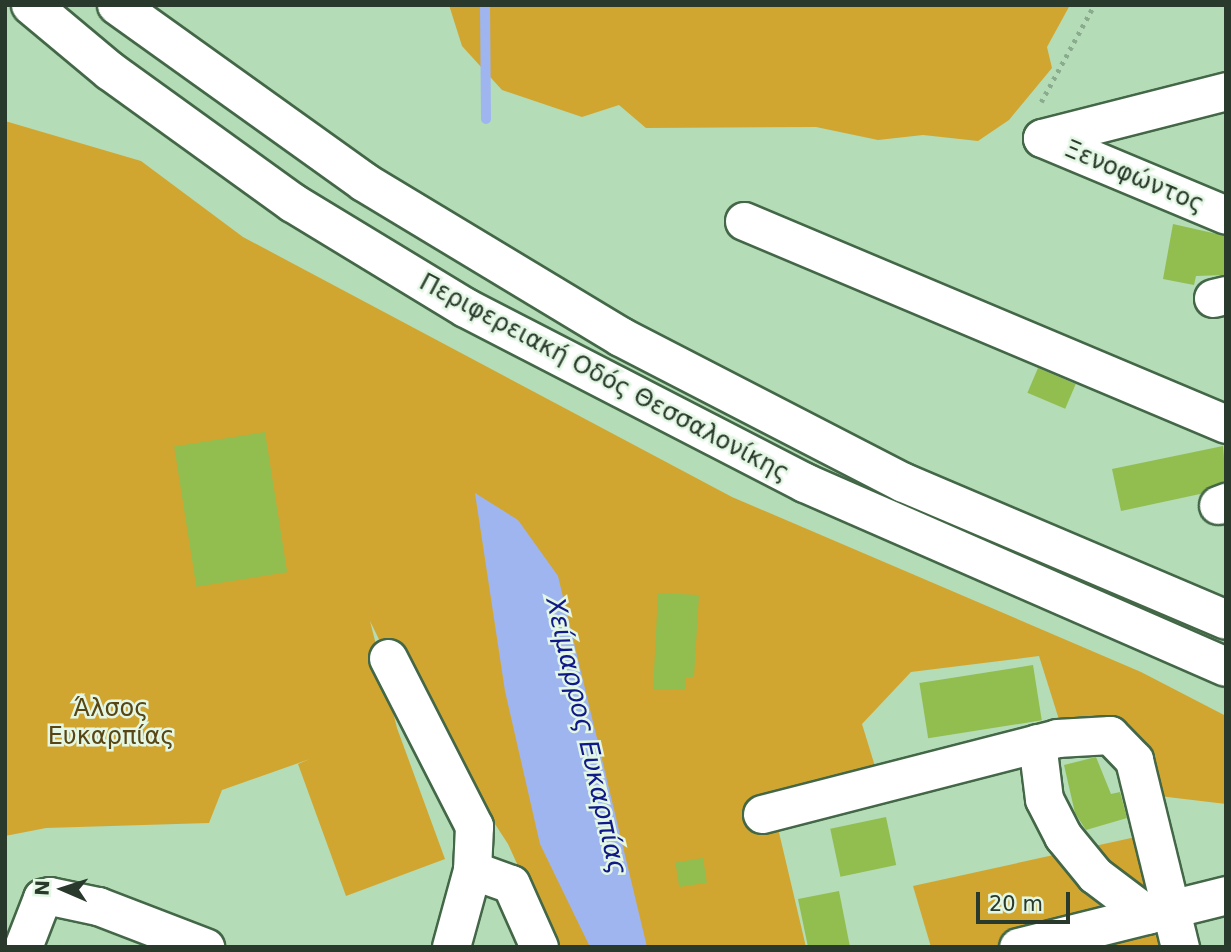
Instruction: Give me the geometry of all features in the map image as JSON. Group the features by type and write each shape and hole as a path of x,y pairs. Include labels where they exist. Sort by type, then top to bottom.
{"highway":[{"name":"Περιφερειακή Οδός Θεσσαλονίκης","path":"32,5 192,133 377,257 571,364 882,519 1226,667"},
{"name":"Περιφερειακή Οδός Θεσσαλονίκης","path":"117,5 353,174 621,337 904,483 1226,620"},
{"path":"882,519 962,568 1226,696"}],"street":[{"path":"1042,138 1226,91"},
{"name":"Ξενοφώντος","path":"1042,138 1226,215"},
{"path":"744,221 1226,424"},
{"path":"388,658 470,811 472,870 451,947"},
{"path":"762,814 1037,743 1103,733 1134,760 1159,912 1180,947"},
{"path":"1037,743 1044,799 1063,836 1095,875 1159,912"},
{"path":"472,870 511,884 539,947"},
{"path":"1018,947 1226,895"},
{"path":"23,947 42,898 98,906 205,947"}],"path":[{"path":"1042,138 1037,110 1094,5"}],"green space":[{"path":"449,5 1070,5 1047,47 1052,68 1009,120 978,141 923,135 878,140 816,127 646,128 619,105 582,117 502,90 462,46"},
{"name":"Άλσος Ευκαρπίας","path":"5,121 141,161 243,237 732,497 1141,672 1226,716 1226,804 1159,796 1135,755 1067,745 1039,656 911,672 862,724 886,802 777,824 806,947 555,947 508,844 392,666 370,621 397,728 445,859 346,896 298,764 310,759 222,790 209,823 46,828 5,836"},
{"path":"1154,833 1176,947 931,947 913,886"}],"water":[{"path":"475,493 518,520 558,576 647,947 590,947 540,844 505,691"}],"building":[{"path":"1173,224 1226,236 1224,275 1196,276 1194,285 1163,279"},
{"path":"1038,368 1076,384 1065,409 1027,393"},
{"path":"265,432 287,572 196,587 174,446"},
{"path":"1223,446 1226,482 1200,494 1121,511 1112,469"},
{"path":"658,593 699,595 694,677 686,677 685,690 653,690"},
{"path":"1033,665 1042,720 928,738 919,683"},
{"path":"1096,757 1111,794 1120,792 1127,818 1086,830 1075,813 1064,765"},
{"path":"886,817 896,865 840,877 830,829"},
{"path":"703,858 707,883 679,887 675,862"},
{"path":"839,891 850,947 808,947 798,899"}],"waterway":[{"name":"Χείμαρρος Ευκαρπίας","path":"485,5 486,119"}]}
